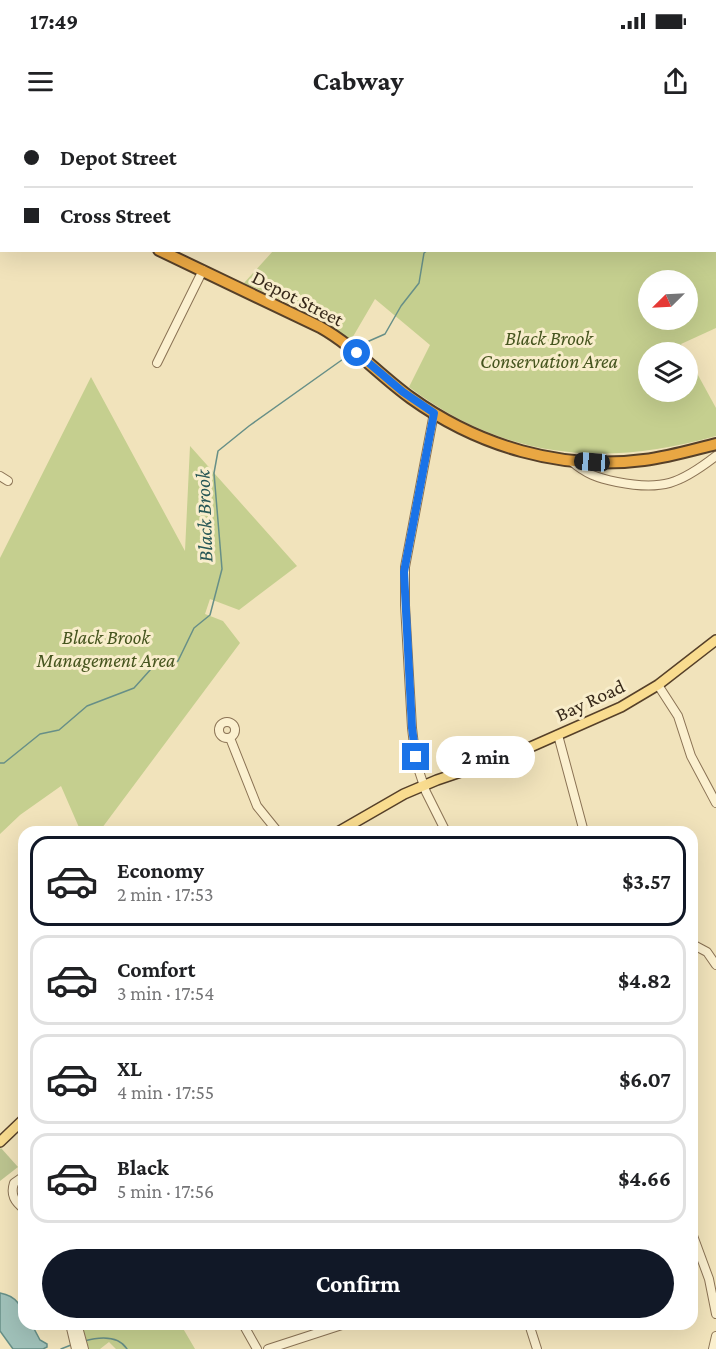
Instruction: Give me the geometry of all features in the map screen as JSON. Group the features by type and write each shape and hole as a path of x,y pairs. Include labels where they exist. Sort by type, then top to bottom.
{"highway":[{"name":"Depot Street","path":"164,252 328,331 403,392 434,413 465,431 501,445 530,454 605,463 644,460 716,444"}],"main road":[{"name":"Bay Road","path":"350,826 396,798 424,785 496,761 621,707 658,685 716,640"},
{"path":"0,1142 18,1127"}],"street":[{"path":"157,363 203,270"},
{"path":"434,413 404,578 412,738 424,785 443,826"},
{"path":"570,460 585,473 646,487 659,486 685,477 716,456"},
{"path":"0,476 8,481"},
{"path":"658,685 678,716 691,756 716,803"},
{"path":"558,735 582,826"},
{"path":"230,738 257,806 273,826"},
{"path":"698,947 707,952 716,965"},
{"path":"18,1180 14,1183 12,1193 18,1204"},
{"path":"698,1249 709,1279 716,1314"},
{"path":"75,1330 75,1349"},
{"path":"246,1330 257,1349"},
{"path":"268,1349 327,1330"},
{"path":"531,1330 537,1349"},
{"path":"76,1334 84,1349"},
{"path":"713,1349 716,1336"}],"green space":[{"name":"Black Brook Conservation Area","path":"272,252 716,252 716,328 685,342 638,342 638,402 698,402 698,375 716,408 716,436 634,452 594,454 518,443 481,430 445,411 409,387 430,345 375,299 351,340 308,312 244,283"},
{"name":"Black Brook Management Area","path":"91,377 185,551 190,446 297,566 239,610 210,599 205,614 223,621 240,643 103,826 78,826 61,786 20,815 0,834 0,558"},
{"path":"0,1149 18,1167 0,1181"},
{"path":"83,1330 184,1330 195,1349 116,1349 109,1342 100,1349 89,1349"}],"water":[{"path":"0,1293 11,1297 18,1304 18,1330 35,1330 47,1347 13,1349 0,1331"}],"waterway":[{"name":"Black Brook","path":"360,345 385,334 401,306 419,283 425,252"},
{"name":"Black Brook","path":"0,763 4,763 40,734 59,730 87,706 134,688 151,669 178,661 194,628 210,615 222,569 214,473 218,451 249,426 346,357"},
{"path":"84,1341 113,1339 119,1341 127,1349"},
{"path":"61,1349 71,1345"}],"route":[{"path":"357,353 403,392 434,413 404,572 413,744 416,757"}]}
